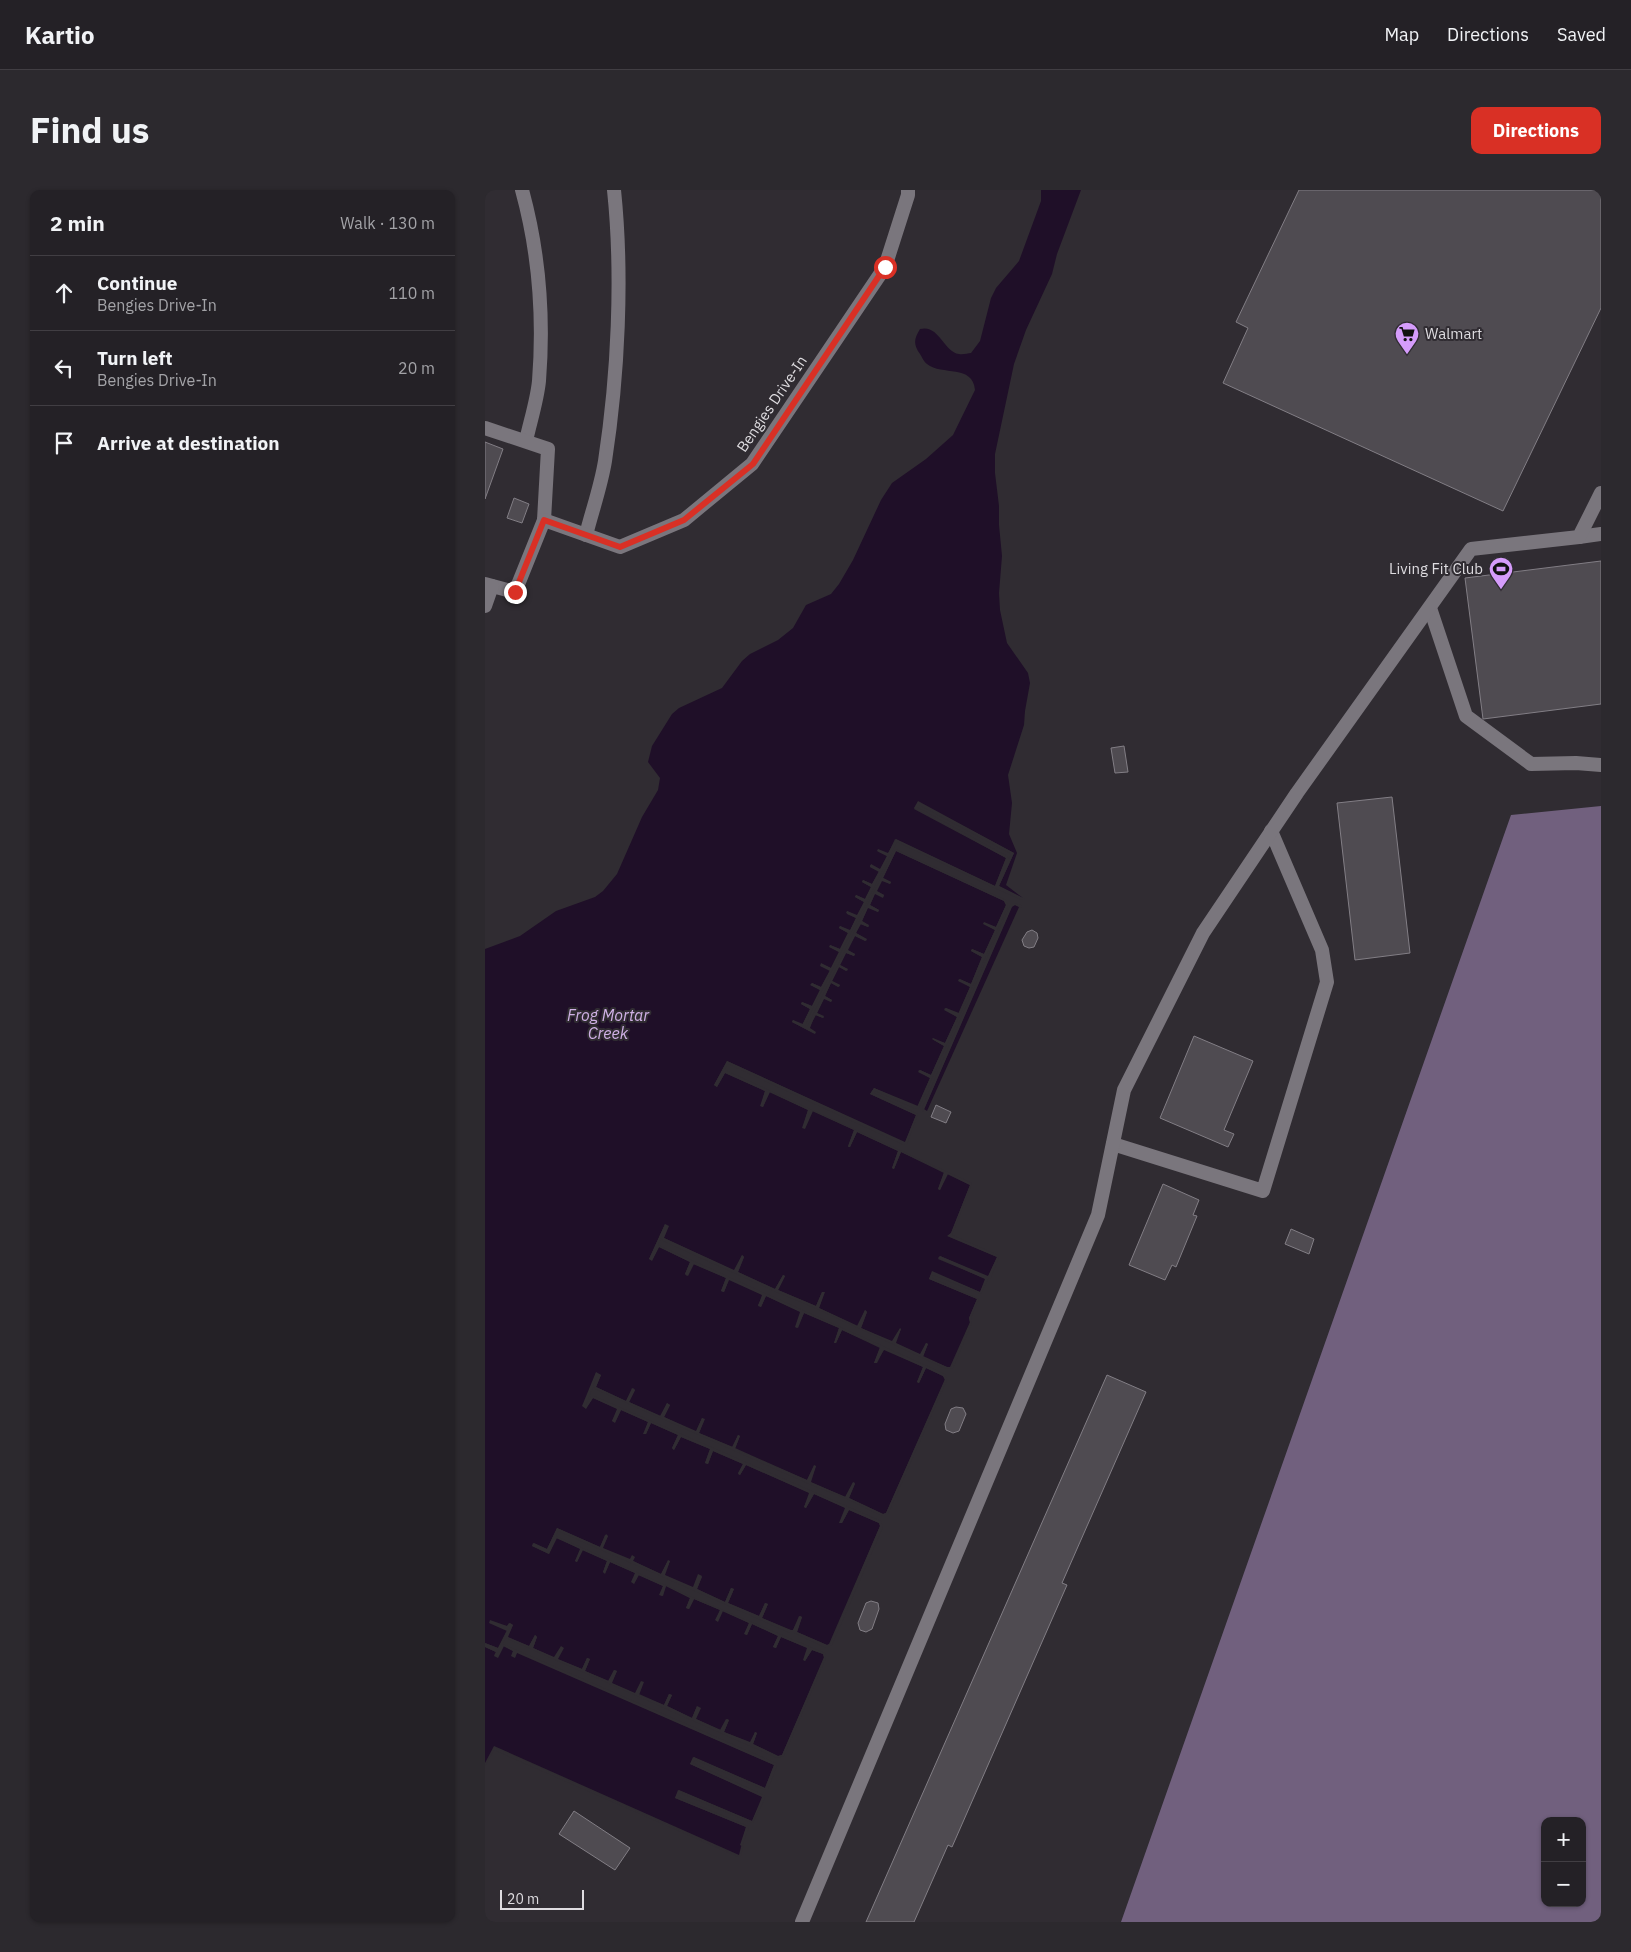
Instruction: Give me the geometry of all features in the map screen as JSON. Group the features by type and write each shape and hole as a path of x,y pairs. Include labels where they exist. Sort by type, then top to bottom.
{"lane":[{"path":"522,190 536,255 540,336 539,383 526,442"},
{"path":"586,535 605,462 614,377 618,271 614,190"},
{"name":"Bengies Drive-In","path":"544,520 620,547 684,520 753,464 885,267 908,195 907,190"},
{"path":"485,428 548,449 544,520 515,592 489,585 485,606"},
{"path":"1579,537 1601,493"},
{"path":"802,1922 1098,1214 1124,1090 1203,933 1271,831 1471,549 1601,534"},
{"path":"1430,608 1466,716 1531,764 1576,763 1601,765"},
{"path":"1113,1144 1263,1191 1327,982 1322,950 1271,831"}],"shaded area":[{"path":"1601,806 1601,1922 1121,1922 1511,815"}],"water":[{"name":"Frog Mortar Creek","path":"1041,190 1081,190 1057,254 1052,274 1026,330 1014,364 995,454 1002,556 999,593 1000,610 1007,643 1028,673 1030,683 1024,725 1008,775 1012,803 1009,834 1017,853 1006,885 1023,898 999,886 1014,853 918,802 914,809 1006,858 995,886 895,839 888,854 877,851 887,856 880,870 870,865 870,867 879,871 872,884 863,880 862,882 871,887 865,899 856,895 855,897 864,902 857,916 847,911 847,914 856,918 850,931 840,926 839,928 848,933 840,949 830,945 830,947 839,952 831,968 821,964 821,966 830,970 821,987 812,983 811,985 820,990 812,1006 802,1002 801,1004 810,1009 802,1025 793,1020 792,1022 815,1034 809,1028 816,1015 823,1018 824,1016 817,1013 824,998 831,1002 832,1000 825,996 831,983 838,987 840,985 832,981 839,967 846,971 847,969 840,965 846,953 854,956 855,954 847,950 855,936 865,941 866,939 856,933 860,924 868,927 869,925 862,921 868,907 878,912 879,910 870,905 875,893 883,897 884,895 876,891 882,880 890,884 891,882 883,878 896,851 1004,901 1006,905 996,927 983,923 995,930 984,954 972,949 971,951 982,957 971,984 959,980 970,987 958,1014 946,1008 944,1009 957,1017 945,1043 932,1039 944,1046 931,1075 920,1070 918,1071 930,1078 917,1107 874,1088 870,1094 916,1115 905,1143 727,1061 714,1085 717,1087 725,1073 765,1091 761,1106 763,1107 769,1092 808,1110 803,1127 805,1128 812,1111 854,1130 848,1146 850,1147 857,1132 898,1151 892,1168 894,1169 901,1152 944,1173 938,1189 940,1190 947,1174 970,1185 951,1233 948,1236 997,1257 988,1277 940,1256 938,1259 986,1279 980,1292 932,1272 929,1279 977,1299 969,1318 970,1322 950,1367 923,1356 928,1344 926,1343 921,1355 895,1343 901,1329 892,1342 861,1328 867,1312 865,1310 858,1326 819,1308 824,1293 822,1292 816,1306 778,1290 785,1276 783,1275 775,1289 738,1272 744,1257 742,1255 735,1271 664,1238 665,1224 649,1259 652,1260 659,1247 690,1262 685,1274 687,1276 693,1264 726,1278 721,1291 724,1292 729,1279 763,1295 758,1305 761,1307 766,1296 801,1312 796,1327 798,1328 804,1313 839,1328 834,1343 836,1343 842,1330 880,1348 874,1363 877,1363 884,1349 923,1367 917,1382 919,1383 926,1368 943,1376 945,1379 886,1513 883,1514 849,1498 855,1484 853,1483 846,1497 810,1482 816,1466 814,1466 807,1480 735,1448 740,1436 738,1435 733,1447 699,1433 704,1420 702,1418 696,1432 664,1417 670,1405 667,1403 661,1416 629,1402 635,1390 633,1388 626,1401 596,1387 601,1375 596,1373 583,1406 586,1408 593,1398 618,1409 612,1421 615,1422 621,1410 648,1422 644,1434 646,1434 651,1423 678,1435 672,1448 674,1450 681,1437 710,1449 705,1463 708,1464 713,1451 743,1464 738,1473 740,1475 746,1465 810,1493 804,1507 806,1508 814,1494 846,1508 840,1522 842,1523 849,1510 879,1523 880,1526 829,1644 827,1645 797,1632 802,1617 799,1616 793,1630 791,1630 762,1618 768,1604 765,1603 759,1616 728,1603 734,1589 731,1588 725,1602 697,1589 702,1577 699,1575 693,1588 664,1575 670,1561 668,1561 661,1574 633,1561 632,1556 630,1560 602,1548 608,1536 605,1535 600,1547 557,1528 547,1549 534,1543 532,1546 549,1554 556,1538 581,1549 575,1561 577,1562 582,1550 607,1561 603,1572 605,1573 610,1562 635,1573 634,1584 638,1575 663,1586 660,1595 662,1596 666,1586 690,1598 686,1608 689,1609 694,1599 720,1610 717,1621 722,1611 749,1623 745,1634 747,1635 752,1624 778,1636 773,1647 776,1648 781,1637 808,1648 805,1661 812,1650 823,1654 824,1657 782,1755 778,1756 753,1744 757,1733 755,1732 751,1743 724,1732 729,1720 727,1719 721,1730 696,1719 697,1706 692,1718 667,1706 672,1695 669,1694 664,1705 639,1694 643,1682 641,1682 636,1694 611,1683 617,1671 614,1670 609,1681 585,1671 590,1659 587,1658 582,1669 557,1659 563,1648 561,1647 555,1658 533,1648 537,1637 535,1635 529,1646 507,1637 513,1625 509,1623 507,1626 490,1623 507,1630 498,1648 485,1643 485,949 520,936 556,911 595,897 603,891 617,874 642,817 658,790 660,778 648,762 652,746 672,714 679,708 722,688 742,661 750,654 778,640 793,628 806,605 831,594 853,560 881,500 892,483 926,459 953,435 975,390 973,382 963,374 933,367 926,363 916,347 916,336 920,329 932,330 954,352 961,354 971,353 980,341 991,298 996,288 1019,261 1041,201"},
{"path":"1012,906 1019,907 927,1111 924,1109"},
{"path":"503,1646 513,1651 512,1656 515,1657 517,1652 774,1765 765,1788 694,1757 690,1764 763,1797 752,1821 679,1790 675,1798 746,1827 739,1855 494,1746 485,1763 485,1647 496,1652 494,1656"}],"pier":[{"path":"918,801 1014,853 999,886 1025,899 1022,900 897,842 805,1026 807,1027 895,849 1006,900 1008,906 919,1108 916,1109 875,1091 874,1093 918,1114 907,1144 904,1145 728,1064 725,1070 972,1183 952,1235 999,1257 991,1278 988,1279 981,1294 933,1275 932,1278 979,1299 971,1318 972,1323 953,1368 946,1369 817,1309 663,1241 661,1238 658,1245 945,1374 947,1380 888,1514 882,1516 595,1389 593,1386 586,1405 591,1396 594,1396 881,1521 883,1527 832,1645 826,1648 558,1531 556,1536 692,1597 825,1653 826,1658 784,1756 777,1758 506,1638 503,1644 776,1763 777,1766 768,1789 765,1790 695,1760 693,1763 764,1795 765,1798 753,1823 758,1811 752,1823 680,1793 678,1797 748,1826 749,1828 742,1846 740,1845 746,1827 675,1798 678,1790 752,1821 762,1797 690,1764 693,1757 765,1788 774,1765 517,1653 515,1658 511,1656 513,1651 504,1646 498,1658 494,1656 496,1652 485,1647 485,1643 498,1648 507,1631 489,1623 490,1620 507,1626 510,1623 513,1625 508,1637 529,1646 535,1635 537,1637 533,1648 554,1657 561,1646 564,1648 558,1659 582,1669 587,1658 590,1659 585,1671 608,1681 614,1670 617,1671 612,1683 635,1693 641,1681 644,1682 639,1695 664,1705 669,1694 672,1695 667,1706 692,1718 697,1706 701,1708 696,1719 720,1730 726,1719 729,1720 724,1732 750,1742 755,1732 757,1733 753,1744 778,1756 782,1755 824,1658 823,1654 812,1650 805,1661 803,1660 807,1648 781,1637 776,1648 773,1647 778,1636 752,1624 747,1635 744,1634 749,1623 723,1611 718,1622 715,1620 720,1610 694,1599 689,1609 686,1608 690,1598 666,1586 663,1596 659,1595 663,1586 639,1575 634,1584 631,1582 635,1573 610,1562 605,1574 603,1572 607,1561 583,1550 577,1562 575,1561 580,1549 557,1538 549,1554 532,1546 533,1543 547,1549 557,1528 600,1547 606,1534 608,1536 603,1548 630,1559 632,1555 635,1557 633,1561 661,1574 668,1560 670,1561 665,1575 693,1587 698,1574 702,1576 697,1589 725,1602 731,1588 734,1589 728,1603 759,1616 765,1603 768,1604 762,1618 790,1630 793,1630 800,1616 802,1617 797,1632 827,1645 830,1644 880,1526 879,1523 849,1510 842,1523 839,1523 845,1508 814,1494 806,1508 804,1507 809,1493 746,1465 740,1475 738,1474 743,1464 713,1451 708,1464 705,1463 710,1449 681,1437 674,1450 672,1448 678,1435 651,1423 646,1434 643,1434 648,1422 621,1410 615,1423 612,1421 617,1409 593,1398 586,1409 582,1406 596,1372 601,1375 596,1387 626,1401 632,1388 635,1390 629,1402 660,1416 667,1403 670,1405 664,1417 696,1431 702,1418 705,1419 699,1433 732,1447 738,1435 740,1436 735,1449 807,1480 814,1465 816,1466 811,1482 845,1497 853,1482 855,1483 849,1498 883,1514 886,1513 945,1380 943,1376 926,1368 919,1383 917,1382 923,1367 884,1350 876,1363 874,1363 880,1347 842,1330 836,1343 834,1343 839,1328 804,1313 797,1328 795,1327 800,1312 766,1296 761,1307 758,1306 762,1295 729,1280 724,1292 721,1291 726,1278 694,1264 688,1276 685,1274 690,1262 659,1247 652,1261 649,1259 665,1224 669,1226 664,1238 734,1270 742,1255 744,1257 738,1272 775,1289 783,1275 785,1276 778,1290 816,1306 822,1292 825,1292 819,1308 857,1326 865,1310 867,1312 861,1328 892,1341 900,1328 896,1343 920,1354 926,1343 928,1344 923,1357 951,1367 970,1323 969,1318 977,1299 929,1279 932,1271 980,1292 985,1279 938,1258 940,1256 988,1276 997,1257 947,1236 951,1233 970,1185 948,1174 940,1190 938,1189 944,1172 901,1152 894,1169 892,1168 898,1151 857,1132 850,1147 848,1147 854,1130 813,1111 805,1129 802,1128 808,1110 770,1092 763,1107 760,1106 765,1091 725,1073 717,1087 714,1085 727,1061 905,1142 916,1115 870,1094 874,1088 918,1106 930,1078 918,1072 920,1070 931,1075 944,1046 932,1039 945,1043 957,1017 944,1010 946,1008 959,1013 970,987 958,981 959,979 971,984 982,957 971,951 972,949 984,954 995,930 983,924 984,922 996,927 1006,905 1004,901 896,851 883,878 891,882 890,884 882,881 877,891 884,895 883,898 875,894 870,905 879,910 878,912 868,908 862,921 869,926 861,924 856,933 867,939 866,941 855,936 848,950 855,954 854,956 846,953 840,965 848,969 847,971 839,967 832,981 840,985 839,987 831,983 825,996 832,1000 831,1002 824,999 817,1013 824,1017 815,1015 810,1028 816,1032 815,1034 792,1022 793,1020 803,1024 810,1009 801,1004 802,1002 812,1006 820,990 810,985 812,983 821,987 830,971 820,966 821,963 831,968 839,952 829,947 830,945 840,949 848,933 839,928 840,926 850,930 856,918 846,913 847,911 857,915 864,902 855,897 856,895 865,899 871,887 862,882 863,880 872,884 879,872 870,867 871,864 880,869 887,856 877,851 878,849 888,853 896,839 995,886 1006,858 914,808","holes":["919,805 1011,854 1009,859 1007,856 917,807"]},
{"path":"1014,903 1021,905 1022,908 1015,905 1012,907 923,1112 922,1108 1010,905"},
{"path":"494,1747 739,1856 744,1844 741,1856 738,1857 494,1750 485,1766"}],"building":[{"name":"Walmart","path":"1299,190 1601,190 1601,308 1503,511 1223,383 1248,328 1236,322"},
{"path":"485,442 503,449 485,499"},
{"path":"514,498 529,504 522,523 507,518"},
{"path":"1601,561 1601,704 1483,719 1465,578"},
{"path":"1124,746 1128,772 1115,773 1111,748"},
{"path":"1392,797 1410,953 1355,960 1337,803"},
{"path":"1032,930 1037,933 1038,938 1034,947 1029,948 1024,946 1022,940 1027,932"},
{"path":"1194,1036 1253,1061 1224,1130 1234,1134 1228,1147 1160,1118"},
{"path":"936,1105 951,1112 946,1123 931,1117"},
{"path":"1163,1184 1199,1200 1193,1215 1197,1216 1176,1267 1172,1265 1165,1280 1129,1265"},
{"path":"1291,1229 1314,1239 1309,1254 1285,1244"},
{"path":"1107,1375 1146,1392 1062,1583 1067,1585 952,1847 948,1845 914,1922 866,1922"},
{"path":"956,1407 963,1408 966,1414 959,1431 953,1433 946,1430 945,1424 951,1409"},
{"path":"871,1601 878,1603 879,1609 872,1629 866,1632 860,1630 858,1623 866,1603"},
{"path":"574,1811 630,1848 615,1870 559,1834"}],"place":[{"name":"Walmart","path":"1407,355"},
{"name":"Living Fit Club","path":"1501,590"}],"route":[{"path":"515,592 544,520 620,547 684,520 753,464 791,404 885,267"}]}
